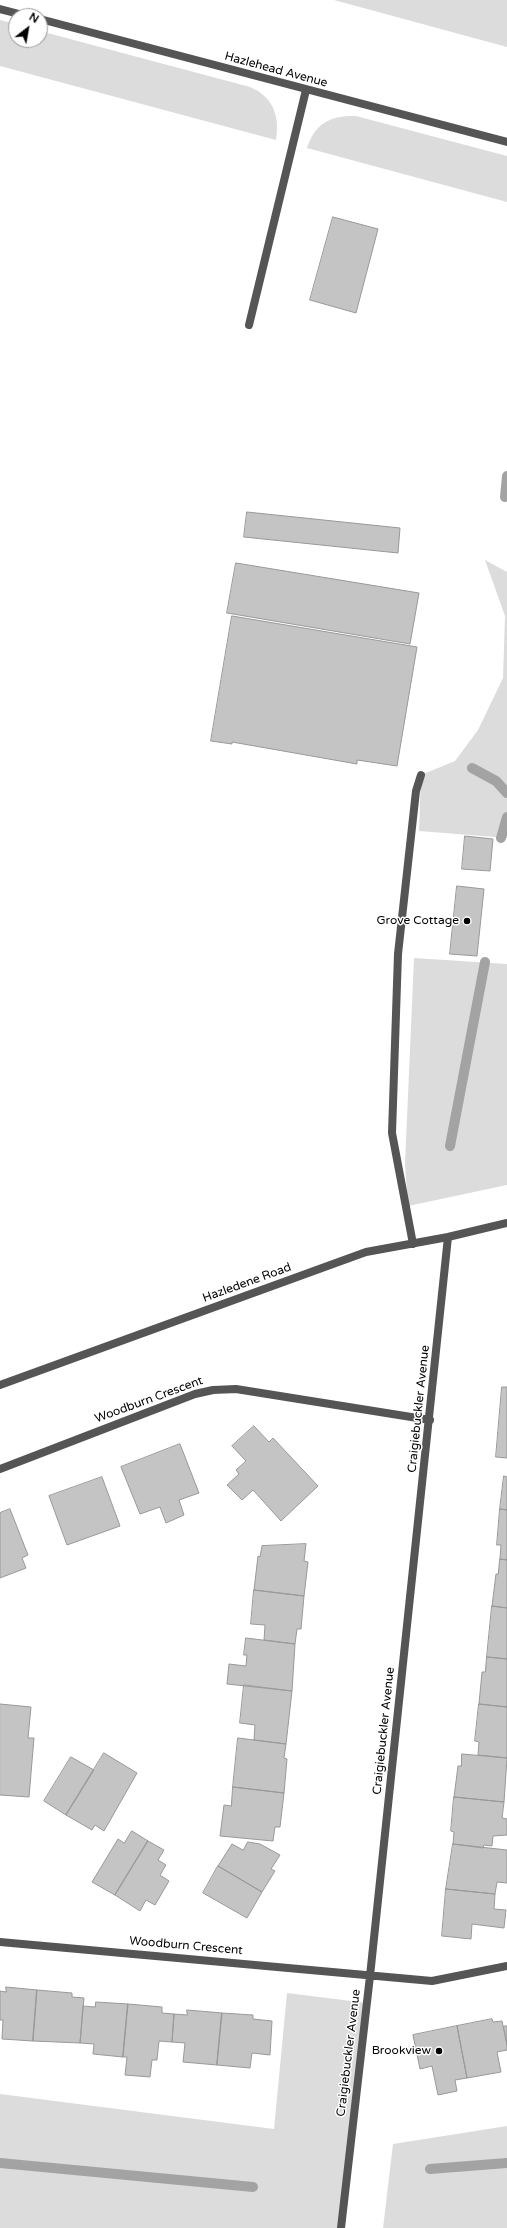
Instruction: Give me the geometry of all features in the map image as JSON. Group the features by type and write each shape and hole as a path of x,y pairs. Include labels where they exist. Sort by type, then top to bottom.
{"street":[{"name":"Hazlehead Avenue","path":"48,21 507,142"},
{"path":"249,325 306,90"},
{"path":"413,1244 392,1133 398,954 416,791 421,775"},
{"name":"Hazledene Road","path":"0,1385 366,1252 448,1237 507,1223"},
{"name":"Craigiebuckler Avenue","path":"341,2228 370,1976 430,1420 448,1237"},
{"name":"Woodburn Crescent","path":"0,1469 188,1397 213,1390 236,1389 430,1420"},
{"name":"Woodburn Crescent","path":"0,1942 432,1981 507,1966"}],"shaded area":[{"path":"334,0 507,0 507,47"},
{"path":"0,20 8,22 8,48 48,48 48,33 250,87 264,96 273,108 277,123 276,140 0,66"},
{"path":"356,116 507,156 507,202 307,148 310,139 325,122 339,117"},
{"path":"485,560 507,572 507,838 419,831 421,775 455,761 478,730 503,678 505,616"},
{"path":"414,958 507,964 507,1185 408,1206 405,1164"},
{"path":"287,1993 367,2003 341,2228 0,2228 0,2094 274,2129"},
{"path":"507,2126 507,2228 383,2228 393,2144"}],"building":[{"path":"333,217 378,229 356,313 310,300"},
{"path":"247,512 400,528 398,553 244,537"},
{"path":"236,563 419,593 410,644 227,613"},
{"path":"232,616 417,647 397,766 357,760 357,764 232,742 232,744 211,741"},
{"path":"465,836 493,839 490,871 462,869"},
{"name":"Grove Cottage","path":"457,886 484,889 477,956 450,954"},
{"path":"502,1387 507,1387 507,1458 496,1457"},
{"path":"254,1426 269,1442 273,1438 318,1486 281,1521 253,1490 242,1500 227,1485 239,1474 236,1470 246,1461 232,1446"},
{"path":"180,1444 199,1493 179,1500 184,1515 166,1523 160,1507 140,1514 121,1467"},
{"path":"504,1476 507,1477 507,1510 500,1509"},
{"path":"102,1477 120,1526 67,1545 49,1496"},
{"path":"10,1509 28,1555 22,1558 26,1568 0,1578 0,1513"},
{"path":"500,1509 507,1510 507,1560 500,1559 501,1545 497,1545"},
{"path":"306,1544 304,1561 308,1562 304,1596 254,1590 258,1556 260,1557 262,1546"},
{"path":"500,1559 507,1560 507,1608 492,1606 496,1574 498,1574"},
{"path":"254,1590 304,1596 301,1629 297,1629 295,1644 264,1640 265,1625 251,1624"},
{"path":"492,1606 507,1608 507,1659 487,1657"},
{"path":"246,1638 295,1644 292,1691 227,1684 229,1664 246,1666 247,1655 244,1655"},
{"path":"487,1657 507,1659 507,1707 479,1704 482,1672 485,1672"},
{"path":"244,1685 292,1691 286,1744 254,1740 255,1725 240,1723"},
{"path":"0,1704 31,1707 28,1738 34,1738 29,1797 0,1795"},
{"path":"479,1704 507,1707 507,1758 478,1755 479,1742 475,1741"},
{"path":"238,1738 286,1744 284,1758 287,1759 284,1793 233,1787"},
{"path":"104,1753 137,1773 104,1831 95,1825 92,1830 66,1815"},
{"path":"462,1754 507,1758 504,1802 454,1797 458,1766 461,1766"},
{"path":"71,1757 94,1770 66,1815 44,1801"},
{"path":"233,1787 284,1793 280,1827 275,1827 273,1841 220,1836 224,1805 231,1806"},
{"path":"454,1797 504,1802 502,1818 507,1819 507,1835 493,1836 492,1846 484,1845 483,1848 453,1844 454,1832 451,1831"},
{"path":"132,1831 148,1841 115,1895 92,1882 118,1839 124,1843"},
{"path":"148,1841 164,1850 158,1860 166,1865 160,1875 169,1881 155,1905 146,1900 140,1911 115,1895"},
{"path":"248,1842 260,1844 280,1855 271,1869 275,1871 262,1892 218,1866 232,1844 243,1850"},
{"path":"453,1844 507,1850 507,1883 497,1882 495,1894 446,1889"},
{"path":"218,1866 262,1892 247,1918 203,1893"},
{"path":"446,1889 495,1894 494,1909 506,1910 504,1928 472,1924 471,1939 442,1936"},
{"path":"6,1987 37,1990 33,2041 2,2039 3,2020 0,2020 0,1991 6,1992"},
{"path":"37,1990 72,1993 72,1997 84,1998 80,2043 33,2041"},
{"path":"96,2002 128,2004 123,2057 93,2054 94,2044 80,2043 83,2006 95,2007"},
{"path":"128,2004 162,2007 162,2013 174,2014 172,2042 159,2041 157,2060 152,2060 150,2077 125,2075 127,2057 123,2057"},
{"path":"187,2010 222,2013 217,2065 183,2062 185,2043 172,2042 174,2014 187,2015"},
{"path":"222,2013 253,2015 253,2019 272,2021 270,2055 252,2053 250,2068 217,2065"},
{"path":"492,2019 493,2022 502,2021 507,2045 507,2050 497,2052 501,2072 467,2078 457,2026"},
{"name":"Brookview","path":"457,2026 467,2078 455,2080 457,2091 438,2095 432,2066 420,2069 413,2035"},
{"path":"504,2026 507,2026 507,2045"}],"waterway":[{"path":"505,497 507,476"},
{"path":"472,768 496,781 507,793"},
{"path":"501,838 507,817"},
{"path":"450,1146 485,962"},
{"path":"0,2163 253,2187"},
{"path":"430,2169 507,2163"}],"place":[{"name":"Grove Cottage","path":"467,921"},
{"name":"Brookview","path":"439,2051"}]}
